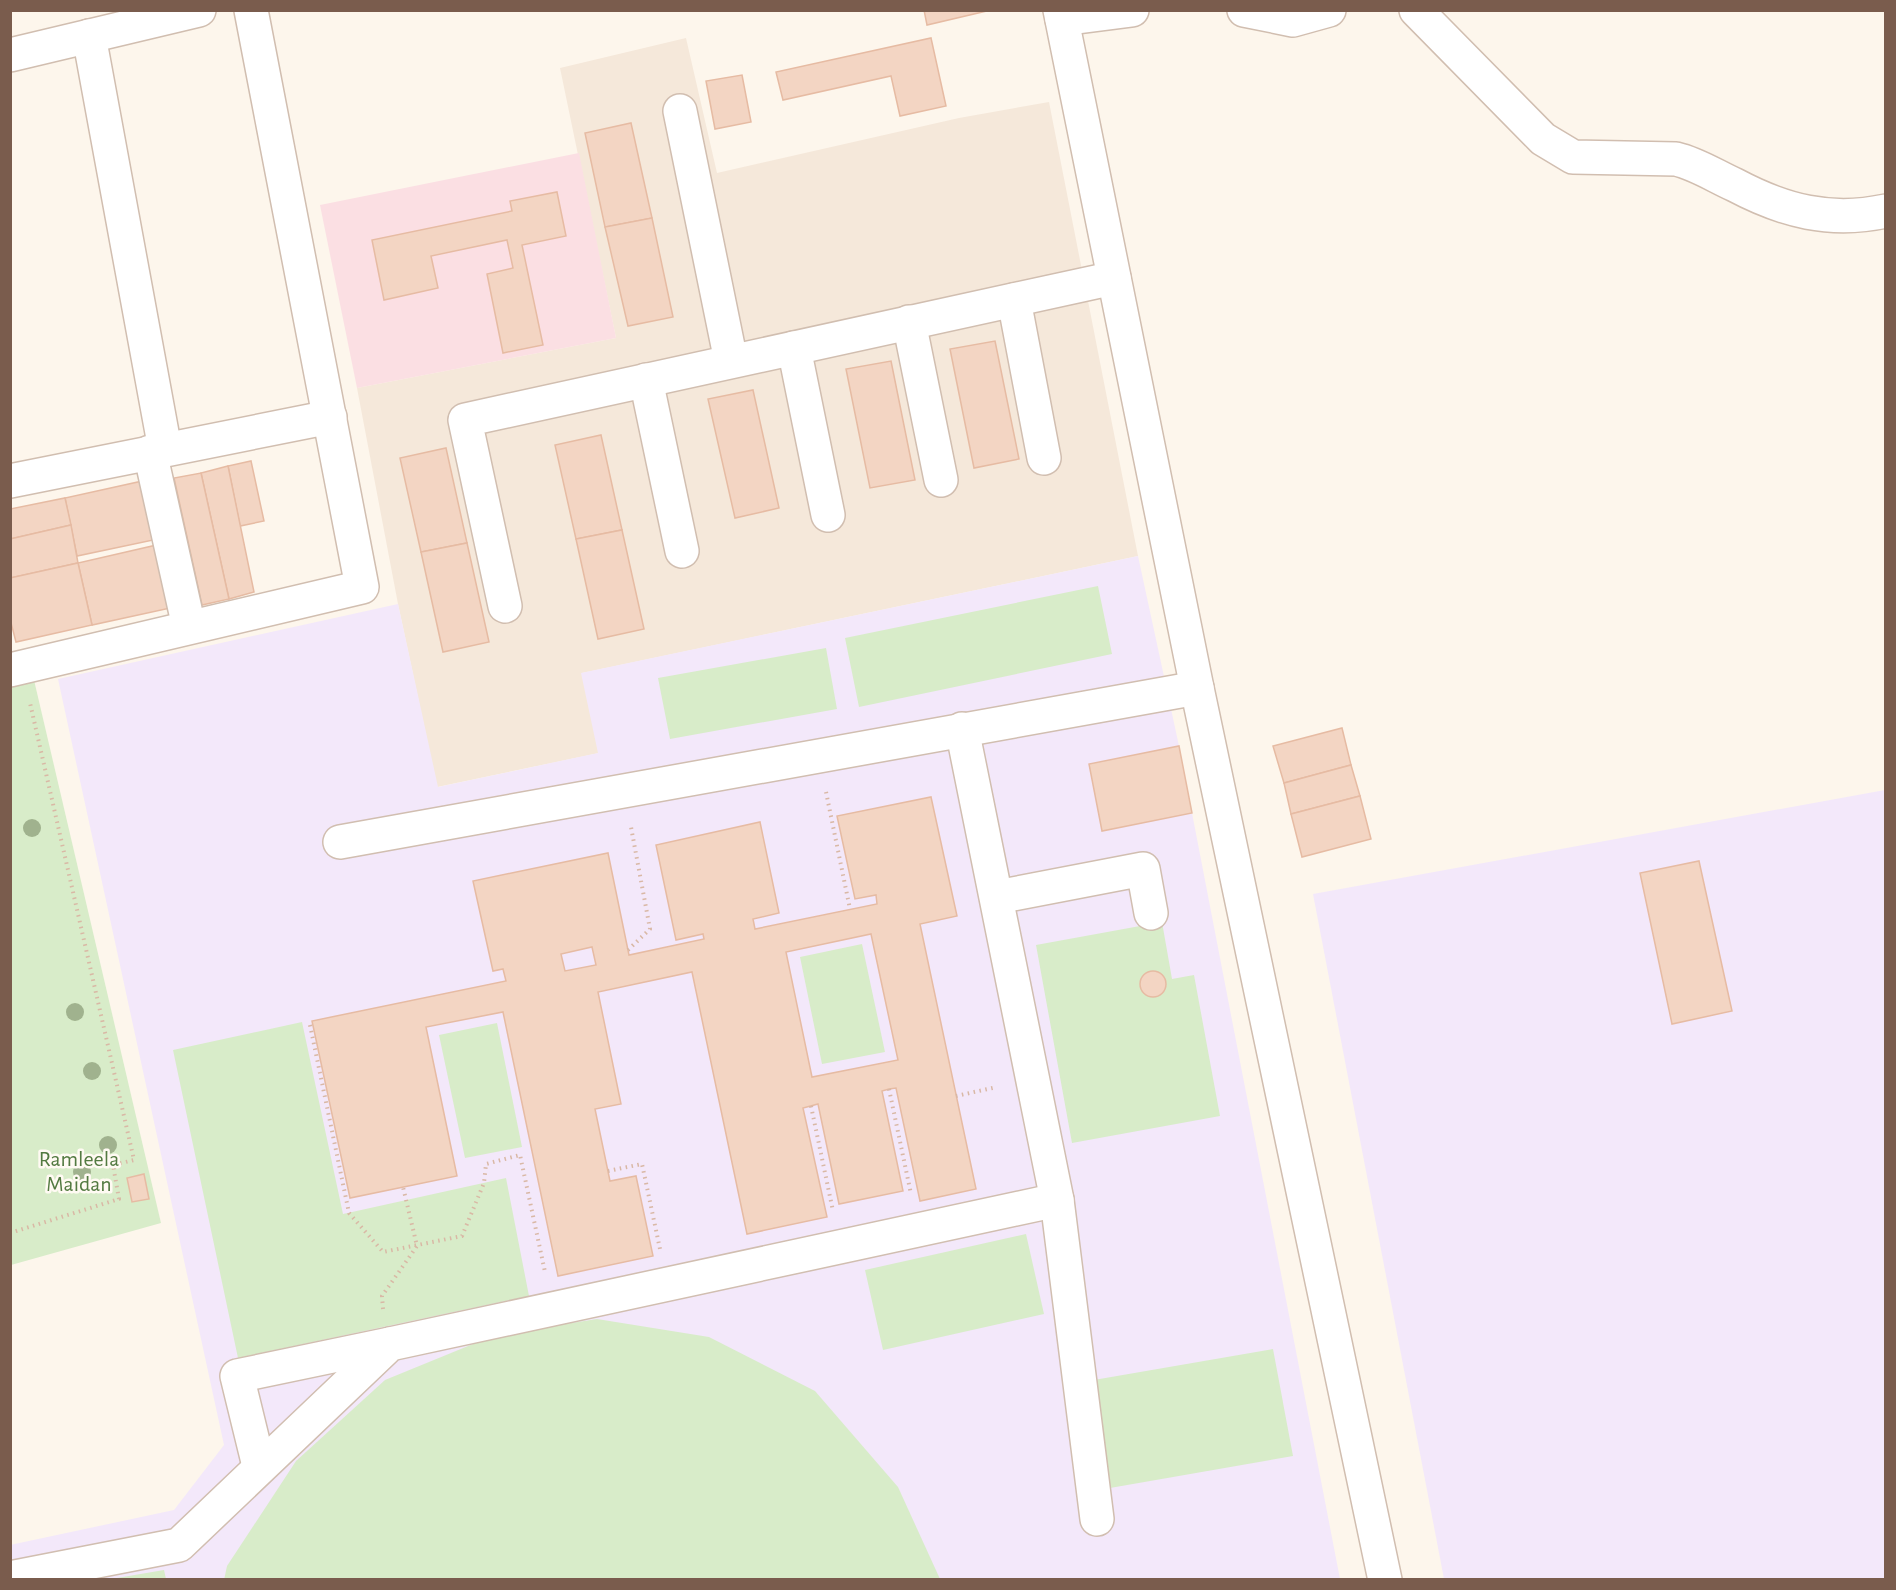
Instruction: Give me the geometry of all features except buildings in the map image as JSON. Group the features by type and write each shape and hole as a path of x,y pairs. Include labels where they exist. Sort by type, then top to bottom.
{"street":[{"path":"10,55 199,10"},
{"path":"19,683 189,627 362,587 251,10"},
{"path":"1132,10 1061,15 1197,688 1385,1580"},
{"path":"1244,10 1293,20 1329,10"},
{"path":"1416,10 1543,139 1573,157 1676,159 1692,163 1766,201 1798,212 1860,217 1886,211"},
{"path":"89,36 189,627"},
{"path":"680,111 731,361"},
{"path":"505,606 465,420 1114,278"},
{"path":"1014,300 1044,458"},
{"path":"909,322 941,480"},
{"path":"794,348 828,515"},
{"path":"646,380 682,550"},
{"path":"10,481 330,417"},
{"path":"340,842 1197,688"},
{"path":"962,729 1057,1200 1097,1519"},
{"path":"997,897 1143,869 1151,913"},
{"path":"259,1466 237,1376 1057,1200"},
{"path":"10,1578 179,1545 259,1466 390,1344"}],"path":[{"path":"10,1233 119,1199 113,1165 134,1160 19,683"},
{"path":"819,755 850,909"},
{"path":"624,791 650,929 628,950"},
{"path":"310,1025 349,1213 384,1252 462,1236 484,1183 486,1164 520,1155 553,1307"},
{"path":"889,1089 918,1228"},
{"path":"811,1106 840,1245"},
{"path":"608,1171 642,1164 667,1282"},
{"path":"390,1344 382,1296 417,1246 403,1187"}],"shaded area":[{"path":"686,38 717,173 959,118 1049,102 1138,556 582,673 599,753 437,787 398,604 357,388 616,338 560,68"},
{"path":"579,153 616,338 357,388 320,205"},
{"path":"1138,556 1179,746 1089,765 1103,831 1192,813 1340,1579 11,1580 10,1545 174,1510 224,1445 58,679 398,604 438,787 598,753 581,673"},
{"path":"1885,790 1885,1579 1444,1579 1313,894"}],"green space":[{"path":"1098,586 1112,654 859,707 845,638"},
{"path":"826,648 837,709 670,739 658,678"},
{"name":"Ramleela Maidan","path":"34,680 161,1223 11,1265 10,685"},
{"path":"1162,922 1172,979 1194,975 1220,1116 1072,1143 1036,945"},
{"path":"862,944 885,1052 822,1064 800,957"},
{"path":"302,1022 343,1214 506,1178 529,1296 238,1358 173,1050"},
{"path":"497,1023 522,1147 465,1158 439,1035"},
{"path":"1026,1234 1044,1314 883,1350 865,1270"},
{"path":"597,1319 709,1337 815,1391 898,1487 940,1579 224,1580 227,1566 296,1461 385,1380 495,1335"},
{"path":"1273,1349 1293,1456 1110,1488 1088,1381"},
{"path":"164,1570 166,1579 111,1579"}]}
